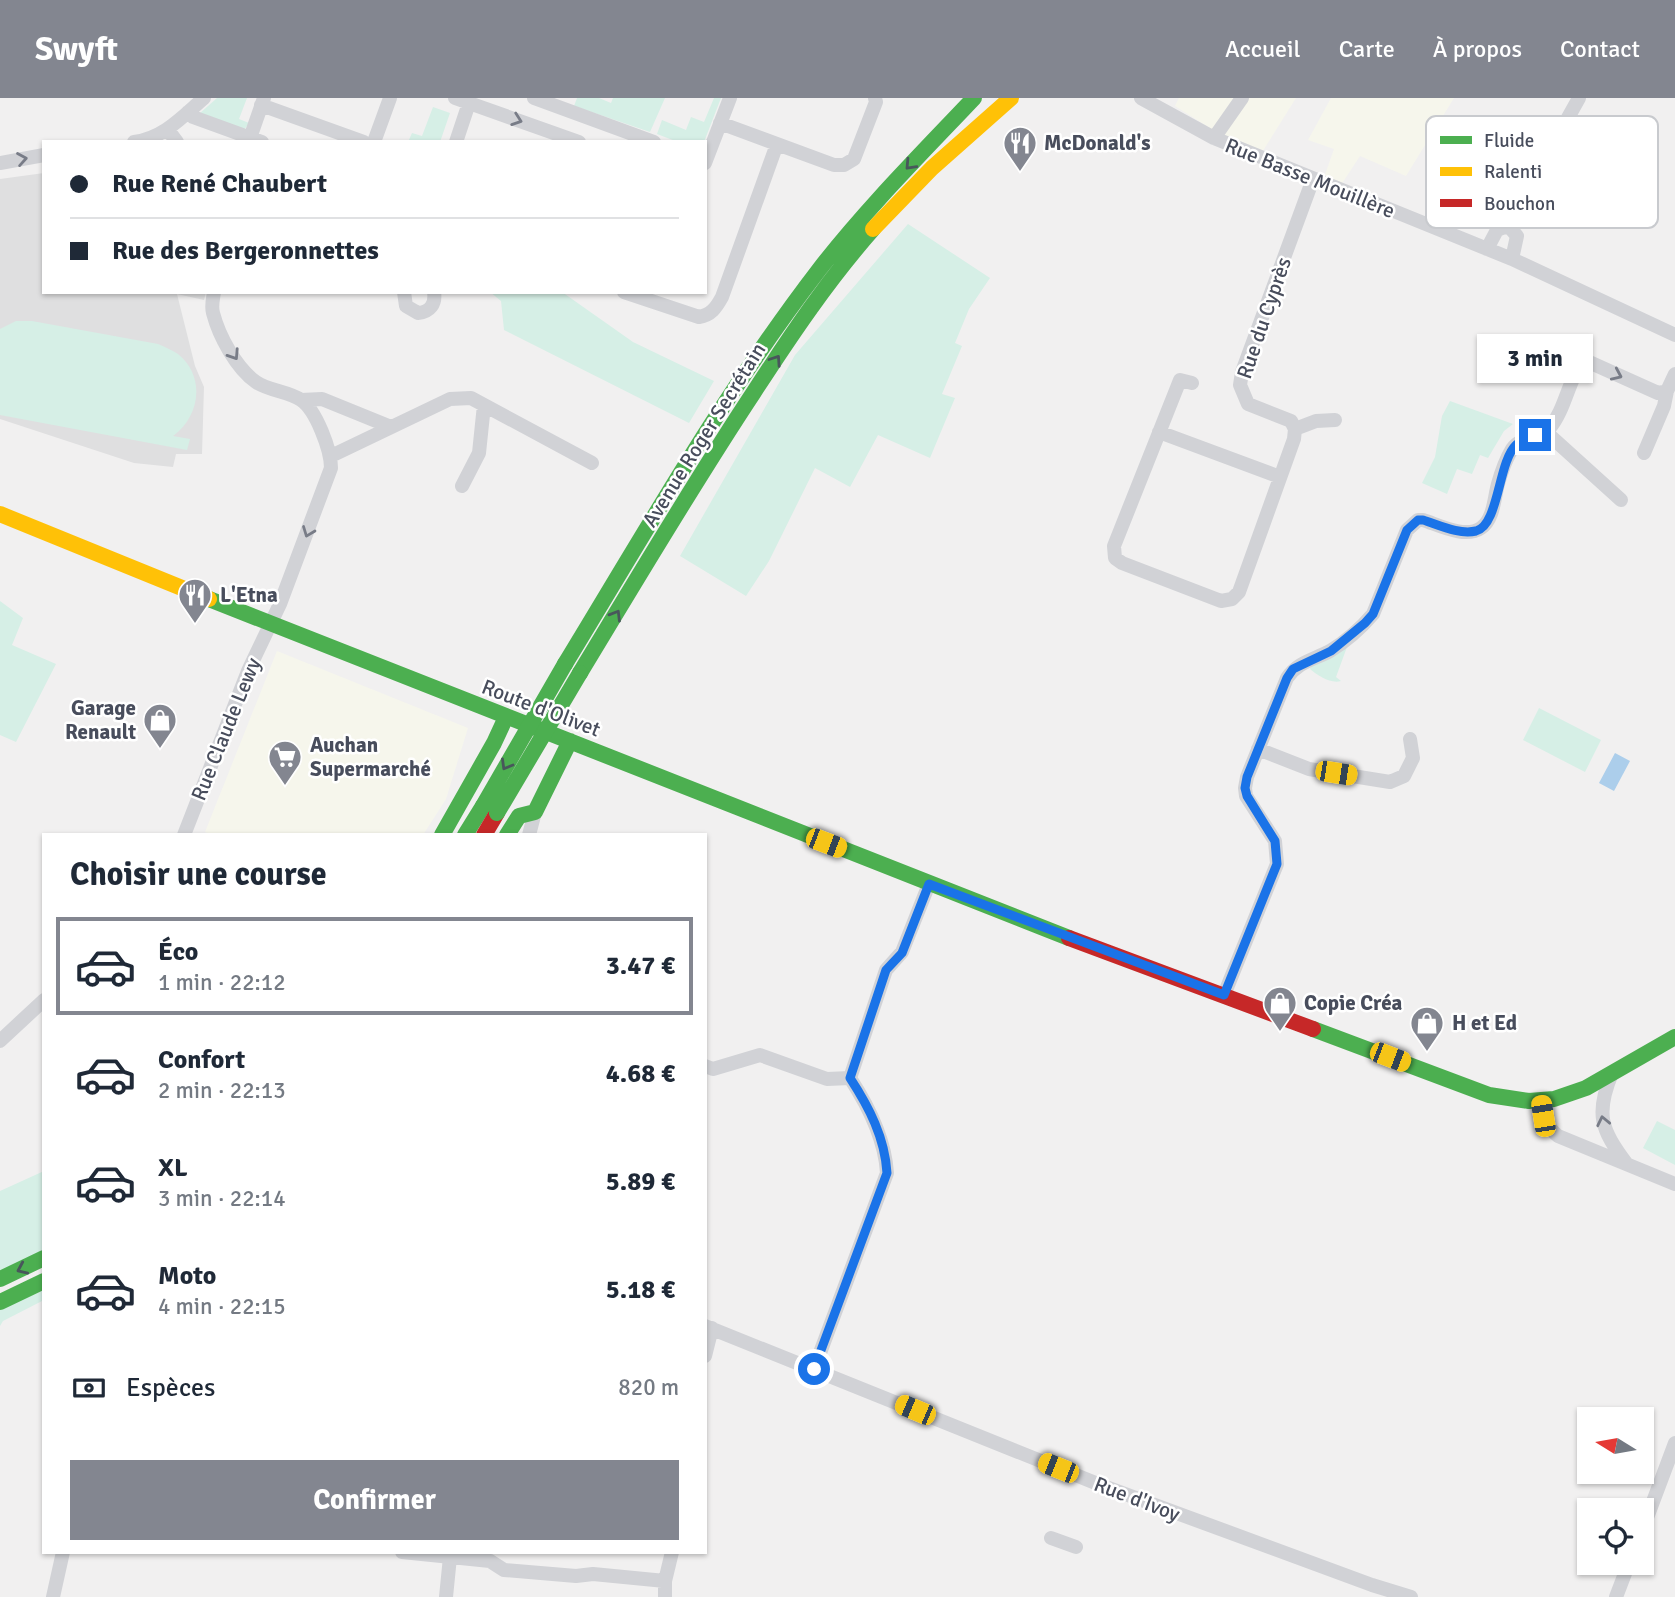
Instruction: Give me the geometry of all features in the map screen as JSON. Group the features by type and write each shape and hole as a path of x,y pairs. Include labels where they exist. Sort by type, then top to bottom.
{"main road":[{"name":"Avenue Roger Secrétain","path":"484,833 490,809 565,664 719,411 818,271 881,196 974,98"},
{"path":"908,193 945,143 996,98"},
{"name":"Avenue Roger Secrétain","path":"467,833 490,809 580,673 730,428 816,300 870,233 908,193 952,148 1011,98"},
{"name":"Route d'Olivet","path":"0,514 270,624 929,884 1070,934 1489,1095 1541,1101"},
{"path":"443,833 506,717"},
{"path":"508,833 519,816 535,812 570,741"},
{"path":"1541,1101 1576,1092 1675,1037"},
{"path":"0,1279 42,1259"},
{"path":"0,1302 42,1284"}],"street":[{"path":"148,140 167,130 204,98"},
{"path":"375,140 390,98"},
{"path":"534,98 649,140"},
{"path":"707,158 730,98"},
{"path":"720,123 834,164 849,164 854,159 876,102 875,98"},
{"name":"Rue Basse Mouillère","path":"1141,98 1214,138 1426,224"},
{"path":"1214,138 1242,98"},
{"path":"1568,116 1578,98"},
{"path":"188,112 192,117 256,140 263,101 359,140"},
{"path":"456,140 462,101 574,140"},
{"path":"541,128 549,103"},
{"path":"167,130 175,140"},
{"path":"629,294 689,316 706,316 714,310 722,297 777,144"},
{"path":"0,163 42,155"},
{"name":"Rue du Cyprès","path":"1295,429 1291,421 1248,404 1240,385 1242,372 1314,179"},
{"name":"Rue Basse Mouillère","path":"1435,228 1511,259 1675,335"},
{"path":"1487,249 1497,230 1502,228"},
{"path":"1511,228 1517,236 1511,259"},
{"path":"214,294 212,312 227,345 244,371 256,382 301,400 322,399 391,427"},
{"path":"404,294 406,306 418,313 432,306 433,294"},
{"path":"1224,995 1277,864 1275,841 1247,796 1245,788 1258,749 1293,669 1331,651 1373,614 1407,530 1413,523 1423,520 1461,532 1476,531 1483,527 1496,499 1497,485 1515,445 1535,435 1546,433 1582,361 1658,393 1667,391"},
{"path":"1644,453 1675,374"},
{"path":"1192,383 1180,380 1114,546 1115,558 1122,564 1221,601 1232,600 1239,592 1294,439 1295,429 1317,421 1335,420"},
{"path":"301,400 311,412 331,456 450,399 471,398 592,463"},
{"path":"462,486 479,453 484,405"},
{"path":"1160,432 1280,477"},
{"path":"1546,433 1621,500"},
{"name":"Rue Claude Lewy","path":"185,833 329,475 331,456"},
{"path":"1258,749 1309,769 1390,782 1404,776 1413,758 1410,740"},
{"path":"530,833 535,812"},
{"path":"850,1078 886,970 902,953 929,884"},
{"path":"0,1041 42,1002"},
{"path":"707,1067 713,1069 760,1055 827,1079 850,1078"},
{"path":"1612,1073 1602,1100 1601,1119 1607,1136 1626,1163"},
{"path":"814,1369 887,1173 886,1150 864,1098 850,1078"},
{"path":"1541,1101 1543,1116 1550,1130 1558,1136 1675,1184"},
{"name":"Rue d'Ivoy","path":"708,1327 1122,1493 1359,1581 1411,1597"},
{"path":"1654,1499 1675,1443"},
{"path":"1051,1538 1076,1547"},
{"path":"53,1597 63,1554"},
{"path":"421,1554 490,1561 504,1570 665,1581"},
{"path":"665,1597 665,1581 672,1554"},
{"path":"446,1597 450,1557"},
{"path":"1616,1597 1624,1575"}],"shaded area":[{"path":"1179,98 1296,98 1261,154 1221,135 1175,106"},
{"path":"1331,98 1454,98 1443,116 1426,116 1426,144 1406,176 1360,156 1339,188 1321,186 1334,149 1308,140"},
{"path":"42,173 42,294 177,294 195,366 204,387 202,454 176,454 173,467 134,463 0,419 0,179"},
{"path":"177,294 206,294 204,300"},
{"path":"277,651 468,728 446,799 424,833 205,832"}],"green space":[{"path":"217,98 247,98 239,119 249,123 244,130 199,114"},
{"path":"577,98 599,98 611,103 613,98 665,98 650,132 574,106"},
{"path":"714,98 721,98 705,140 673,140 657,134 662,120 686,130 691,117 704,122"},
{"path":"433,107 450,113 441,140 409,140 412,133 422,136"},
{"path":"908,224 990,278 969,309 955,343 962,346 942,394 955,398 930,458 878,435 850,487 815,468 769,561 746,596 680,556 795,355"},
{"path":"492,294 565,294 633,342 714,381 689,423 504,330 501,301"},
{"path":"16,321 32,321 158,344 178,354 187,363 196,385 194,407 182,428 173,436 190,439 187,450 0,415 0,329"},
{"path":"1450,401 1513,424 1504,431 1488,458 1480,455 1472,474 1457,469 1447,494 1422,483 1435,457 1442,416"},
{"path":"0,601 23,618 12,645 56,664 16,742 0,735"},
{"path":"1347,647 1336,677 1341,681 1321,677 1310,669 1311,666"},
{"path":"1539,708 1601,740 1585,772 1523,740"},
{"path":"1657,1121 1675,1130 1675,1165 1643,1148"},
{"path":"42,1172 42,1251 0,1271 0,1191"},
{"path":"42,1291 42,1301 3,1321 0,1326 0,1309"}],"water":[{"path":"1615,753 1630,761 1614,791 1599,783"}],"traffic: fast":[{"path":"565,664 686,464 783,318 855,226 974,98"},
{"path":"580,673 731,427 825,288 873,229"},
{"path":"209,599 1069,938"},
{"path":"483,806 565,664"},
{"path":"497,813 580,673"},
{"path":"443,833 506,717"},
{"path":"535,812 570,741"},
{"path":"466,833 483,806"},
{"path":"508,833 519,816 535,812"},
{"path":"1313,1029 1489,1095 1529,1101 1554,1099 1586,1088 1675,1037"},
{"path":"0,1279 42,1259"},
{"path":"0,1302 42,1282"}],"traffic: slow":[{"path":"873,229 932,168 1011,98"},
{"path":"0,514 209,599"}],"traffic: jam":[{"path":"485,833 497,813"},
{"path":"1069,938 1313,1029"}],"place":[{"name":"McDonald's","path":"1020,173"},
{"name":"L'Etna","path":"195,625"},
{"name":"Garage Renault","path":"160,750"},
{"name":"Auchan Supermarché","path":"285,787"},
{"name":"Copie Créa","path":"1280,1033"},
{"name":"H et Ed","path":"1427,1053"}],"route":[{"path":"814,1369 887,1173 886,1150 864,1098 850,1078 886,970 902,953 929,884 1224,995 1277,864 1275,841 1269,827 1247,796 1245,788 1287,678 1300,664 1331,651 1373,614 1407,530 1413,523 1423,520 1461,532 1476,531 1483,527 1496,499 1497,485 1512,450 1521,441 1535,435"}]}
